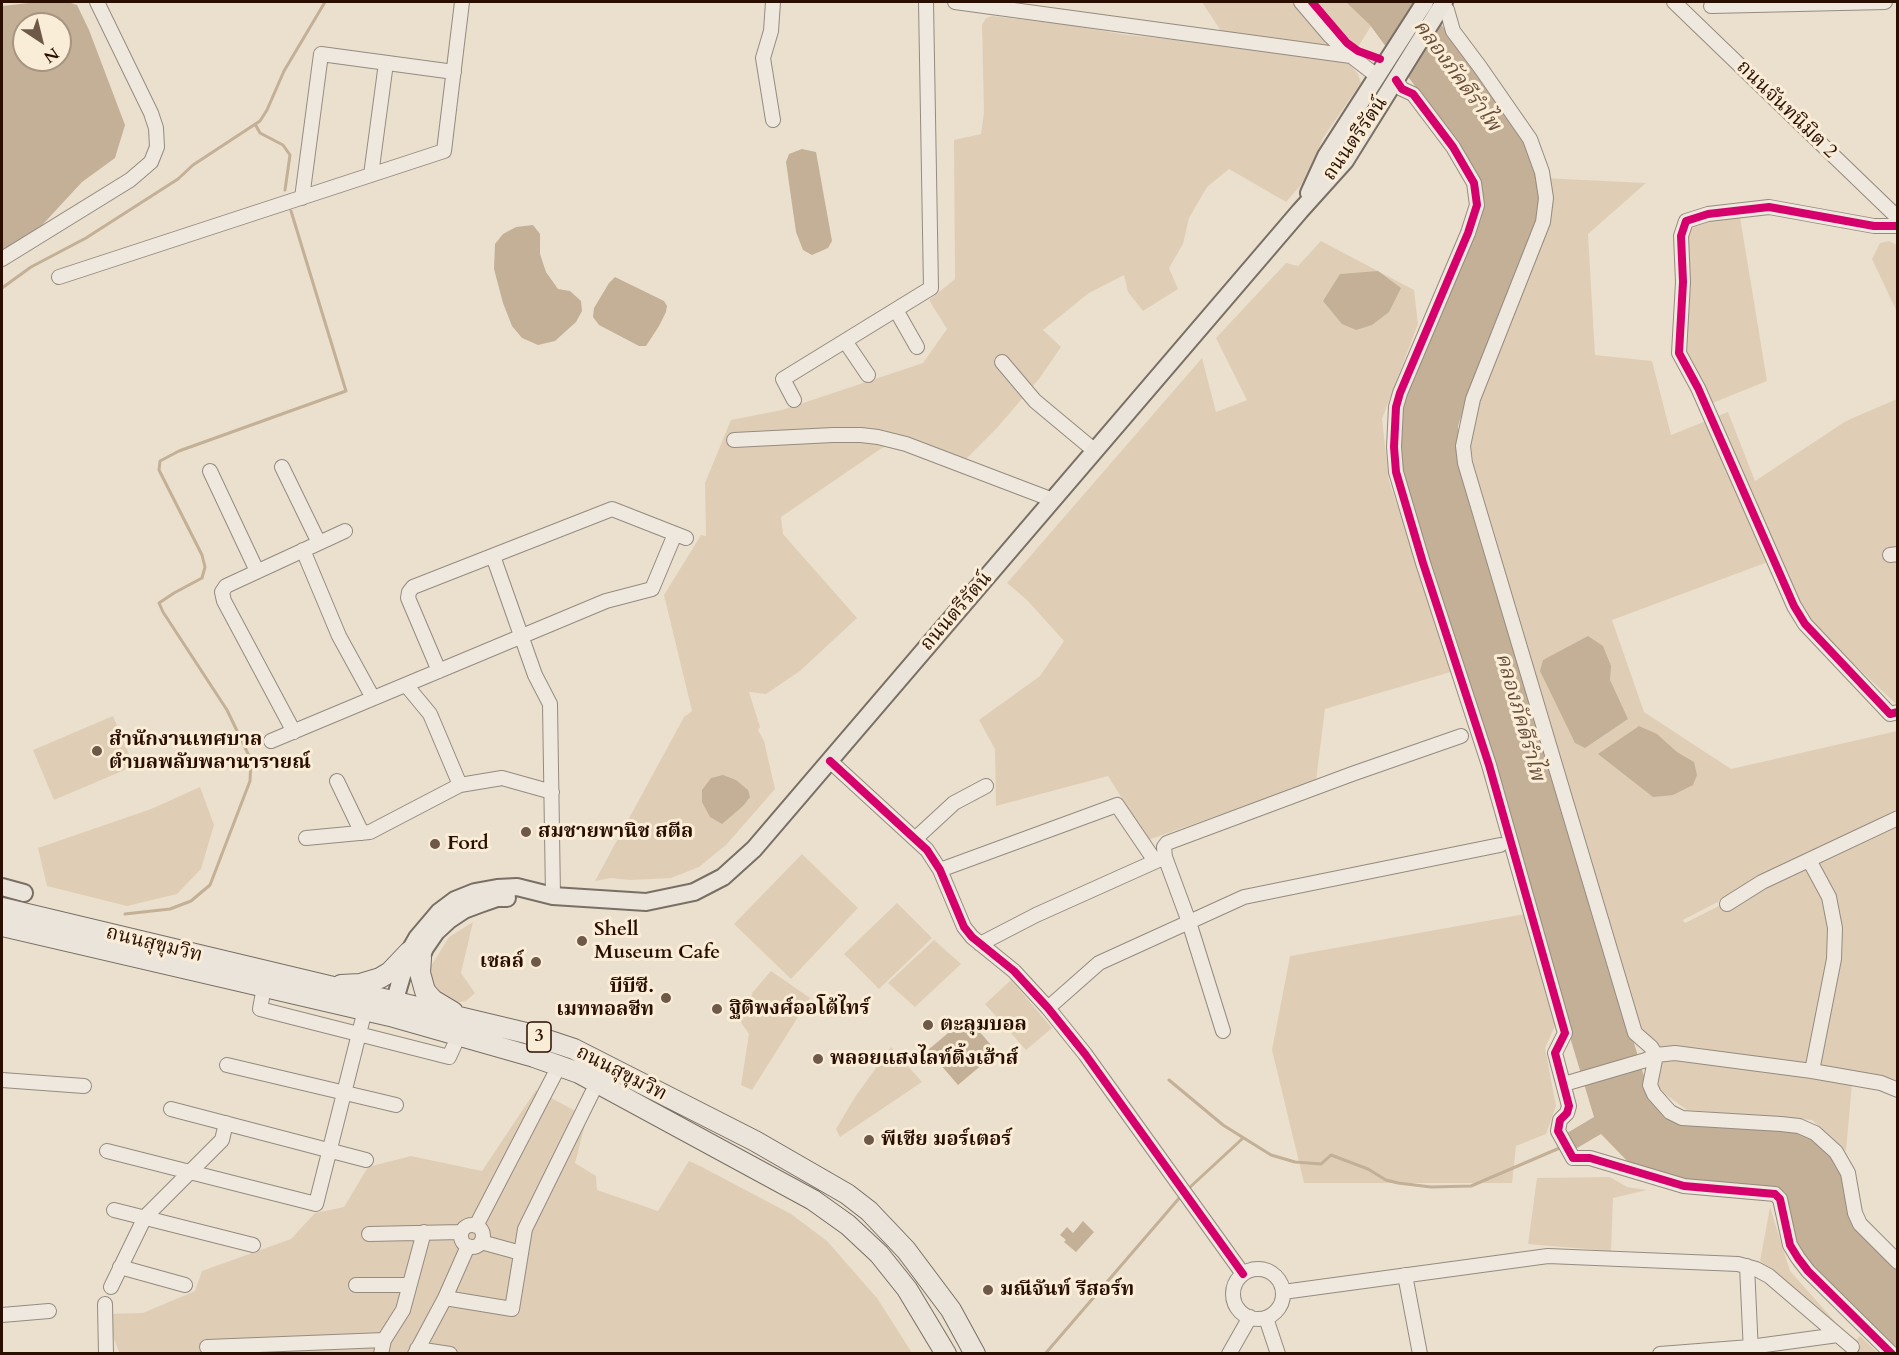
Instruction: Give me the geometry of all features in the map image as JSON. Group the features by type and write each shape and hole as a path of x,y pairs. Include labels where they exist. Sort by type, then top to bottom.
{"highway":[{"name":"ถนนสุขุมวิท","path":"2,909 320,985 398,1011 464,1028 597,1083 813,1200 848,1225 879,1254 907,1289 946,1353"},
{"name":"ถนนสุขุมวิท","path":"2,926 365,1010 398,1011"},
{"path":"320,985 371,982 415,955 425,991 464,1028"},
{"name":"ถนนสุขุมวิท","path":"464,1028 526,1033 573,1048 704,1117 755,1141 820,1178 869,1211 906,1250 951,1310 975,1353"},
{"path":"696,1137 704,1117"}],"main road":[{"name":"ถนนตรีรัตน์","path":"1300,211 1326,156 1425,2"},
{"name":"ถนนตรีรัตน์","path":"398,1011 415,955 425,948 436,932 449,920 464,910 497,898 553,896 646,902 694,892 723,877 754,849 1345,161 1443,4"},
{"path":"2,887 24,893"}],"street":[{"path":"2,259 130,180 151,162 157,147 152,113 97,2"},
{"path":"59,277 444,151 462,2"},
{"path":"773,2 771,31 763,56 773,120"},
{"path":"794,400 783,379 931,288 926,2"},
{"path":"955,2 1351,56 1382,70"},
{"path":"1301,2 1330,36 1351,56"},
{"name":"ถนนจันทนิมิต 2","path":"1674,2 1898,218"},
{"path":"1695,21 1713,4 1885,2"},
{"path":"1443,4 1453,31 1530,139 1542,171 1546,198 1543,222 1473,399 1463,446 1465,463 1635,1033 1651,1047 1650,1086 1670,1112 1682,1118 1799,1126 1815,1133 1836,1152 1848,1173 1857,1220 1898,1262"},
{"path":"302,198 321,54 454,72"},
{"path":"371,175 386,63"},
{"path":"1396,80 1402,89 1413,94 1453,147 1474,183 1477,204 1468,233 1396,407 1394,447 1396,472 1423,563 1490,765 1565,1033 1555,1053 1569,1082 1569,1109 1560,1120 1558,1131 1573,1158 1590,1158 1684,1186 1775,1194 1780,1198 1790,1245 1798,1258 1808,1271 1892,1353"},
{"path":"1898,226 1874,226 1769,207 1708,214 1686,221 1681,236 1683,282 1679,353 1698,388 1794,606 1806,624 1890,714 1898,712"},
{"path":"896,310 917,347"},
{"path":"845,341 868,375"},
{"path":"1002,362 1035,401 1095,451"},
{"path":"734,440 833,435 878,437 906,444 1053,500"},
{"path":"282,466 318,543"},
{"path":"210,471 257,571"},
{"path":"271,741 294,732 606,601 652,589 680,536 612,509 413,586 408,592 408,598 439,671"},
{"path":"294,732 224,601 222,592 226,586 345,531"},
{"path":"303,550 339,636 373,698"},
{"path":"492,556 535,675 550,704 553,896"},
{"path":"406,685 430,714 460,785"},
{"path":"980,944 1036,915 1160,859 1165,846 1175,839 1461,736"},
{"path":"830,761 927,850 940,870 964,927 972,937 1014,971 1085,1054 1243,1274"},
{"path":"306,838 370,832 460,785 502,778 552,792"},
{"path":"337,781 362,833"},
{"path":"915,839 954,803 986,786"},
{"path":"940,870 1117,805 1160,859 1189,922 1223,1031"},
{"path":"1727,904 1761,882 1898,818"},
{"path":"1048,1008 1099,963 1244,897 1500,845"},
{"path":"1809,860 1829,897 1835,928 1834,959 1812,1071"},
{"path":"264,987 260,1009 449,1057 464,1028"},
{"path":"107,1151 316,1204 365,1010"},
{"path":"1569,1082 1651,1057 1675,1053 1812,1071 1881,1083 1898,1090"},
{"path":"227,1065 396,1105"},
{"path":"476,1226 559,1066"},
{"path":"2,1080 84,1086"},
{"path":"445,1298 512,1309 525,1229 597,1083"},
{"path":"171,1109 366,1160"},
{"path":"111,1287 145,1217 222,1140 226,1123"},
{"path":"114,1210 253,1245"},
{"path":"450,1353 416,1351 474,1244 482,1231 476,1226 466,1226 461,1232 462,1242 474,1244 521,1253"},
{"path":"207,1347 383,1347 403,1310 424,1232"},
{"path":"369,1233 461,1232"},
{"path":"1283,1292 1548,1256 1747,1266 1769,1276 1852,1347"},
{"path":"1747,1266 1750,1350"},
{"path":"120,1267 185,1285"},
{"path":"1251,1270 1268,1270 1276,1275 1281,1284 1282,1302 1278,1309 1266,1318 1250,1317 1236,1305 1233,1296 1234,1288 1243,1274 1251,1270"},
{"path":"1405,1275 1420,1353"},
{"path":"356,1285 410,1285"},
{"path":"105,1304 106,1353"},
{"path":"2,1315 49,1311"},
{"path":"1229,1353 1250,1317"},
{"path":"1266,1318 1278,1353"},
{"path":"1660,1353 1750,1350 1838,1335"}],"shaded area":[{"path":"1202,2 1386,2 1348,63 1358,74 1361,83 1323,138 1307,178 1286,202 1229,169 1207,187 1189,218 1183,244 1169,268 1178,289 1143,311 1128,292 1124,275 1089,293 1043,330 1061,347 1039,379 996,429 963,462 903,441 882,448 781,517 783,534 857,618 800,671 766,694 749,692 760,727 758,730 764,741 775,789 726,845 699,867 671,878 630,880 611,878 595,881 684,717 692,711 664,595 701,535 706,536 705,483 731,420 782,410 923,363 947,329 929,300 955,279 954,140 981,134 984,112 982,25 986,18 992,16 1069,25 1127,35 1230,45"},
{"path":"1543,178 1646,183 1588,234 1595,355 1652,361 1671,435 1728,412 1755,481 1846,421 1897,399 1897,705 1839,650 1808,616 1776,559 1612,620 1644,712 1731,769 1897,731 1897,809 1683,920 1685,923 1886,822 1897,826 1897,1087 1853,1073 1846,1151 1812,1120 1687,1110 1659,1090 1645,1049 1474,470 1470,438"},
{"path":"1713,217 1740,217 1767,381 1710,404 1682,353 1684,235 1689,224"},
{"path":"1321,241 1414,290 1418,324 1382,419 1389,481 1454,671 1325,709 1316,781 1148,840 1108,776 996,806 995,749 979,720 1040,676 1064,641 1027,600 1007,583 1202,358 1216,412 1247,400 1216,338 1286,263 1298,266"},
{"path":"1889,241 1897,245 1897,312 1872,259 1880,243"},
{"path":"113,716 134,766 54,800 33,750"},
{"path":"200,787 214,825 201,869 177,894 127,906 47,886 38,848 151,809"},
{"path":"802,854 858,908 791,979 734,924"},
{"path":"897,903 932,938 879,989 844,954"},
{"path":"1525,914 1555,1026 1545,1048 1556,1106 1546,1134 1516,1146 1512,1183 1304,1183 1272,1050 1290,956"},
{"path":"473,922 461,973 475,993 466,1001 454,1003 444,1001 428,978 431,966 449,937"},
{"path":"934,940 961,964 915,1007 888,983"},
{"path":"771,971 810,998 752,1090 741,1085 749,1034 740,1021 753,992"},
{"path":"1011,980 1052,1028 1026,1050 985,1004"},
{"path":"891,1047 922,1082 840,1137 836,1129 855,1097"},
{"path":"536,1090 587,1117 575,1163 596,1176 597,1190 658,1211 689,1161 700,1166 791,1214 827,1241 877,1298 912,1353 120,1354 104,1314 143,1313 195,1291 202,1271 291,1239 315,1213 344,1207 368,1167 411,1156 482,1171"},
{"path":"1610,1177 1627,1187 1647,1190 1613,1198 1611,1251 1528,1244 1537,1178"},
{"path":"1770,1207 1790,1271 1854,1343 1860,1336 1878,1353 1847,1353 1854,1344 1760,1261"}],"water":[{"path":"38,2 68,2 77,5 89,30 125,125 115,158 82,182 33,235 2,253 2,6"},
{"name":"คลองภัคดีรำไพ","path":"1346,2 1425,2 1531,149 1542,211 1467,398 1458,426 1459,464 1650,1096 1661,1110 1808,1133 1839,1162 1850,1197 1897,1268 1897,1350 1814,1271 1798,1249 1793,1236 1785,1192 1683,1183 1632,1166 1601,1134 1572,1151 1567,1133 1594,1117 1401,475 1398,438 1402,395 1476,224 1477,178 1465,154 1370,25"},
{"path":"802,149 816,152 832,241 828,248 812,255 803,250 796,232 786,162 789,154"},
{"path":"533,225 540,234 540,254 546,272 558,289 570,291 581,301 582,311 576,322 555,341 538,345 522,338 512,326 494,269 495,244 503,234 516,227"},
{"path":"1378,271 1401,288 1389,312 1372,325 1356,330 1342,324 1323,301 1340,274"},
{"path":"615,277 664,301 667,306 659,326 646,346 639,346 599,325 593,317 594,308"},
{"path":"1588,636 1603,646 1611,666 1610,680 1628,719 1585,748 1575,743 1540,671 1543,660"},
{"path":"1639,726 1657,734 1677,752 1694,762 1697,775 1693,785 1673,795 1653,797 1598,754"},
{"path":"723,775 736,780 748,790 750,797 722,824 710,817 702,802 702,790 711,778"},
{"path":"967,1017 997,1052 958,1085 928,1050"},
{"path":"1083,1221 1094,1232 1076,1252 1064,1242 1066,1240 1060,1235 1067,1227 1073,1233"}],"waterway":[{"path":"2,288 31,267 86,238 178,179 193,165 260,121 284,71 325,2"},
{"path":"255,124 260,133 283,145 290,155 285,190"},
{"path":"125,914 170,909 191,901 210,885 250,781 251,760 227,710 159,603 202,578 205,567 202,555 159,470 160,461 179,451 346,391 291,211"},
{"path":"1169,1080 1223,1125 1271,1155 1295,1162 1321,1164 1331,1155 1368,1169 1386,1180 1398,1183 1431,1187 1471,1186 1562,1147"},
{"path":"1188,1189 1242,1139"},
{"path":"1045,1354 1181,1196"}],"cycle path":[{"path":"1312,2 1347,43 1358,51 1380,59"},
{"path":"1396,80 1402,89 1413,94 1453,147 1474,183 1477,205 1468,233 1396,407 1394,447 1396,472 1489,765 1565,1033 1555,1053 1569,1106 1567,1113 1560,1120 1558,1131 1573,1158 1590,1158 1684,1186 1775,1194 1780,1199 1790,1245 1798,1258 1808,1271 1892,1354"},
{"path":"1898,226 1874,226 1769,207 1708,214 1686,221 1681,236 1683,282 1679,353 1698,388 1794,606 1805,624 1890,714 1898,712"},
{"path":"830,761 927,850 940,870 964,927 972,937 1014,971 1085,1054 1243,1274"}],"place":[{"name":"สำนักงานเทศบาล ตำบลพลับพลานารายณ์","path":"97,751"},
{"name":"สมชายพานิช สตีล","path":"526,832"},
{"name":"Ford","path":"435,844"},
{"name":"Shell Museum Cafe","path":"582,941"},
{"name":"เชลล์","path":"536,962"},
{"name":"บีบีซี. เมททอลชีท","path":"666,998"},
{"name":"ฐิติพงศ์ออโต้ไทร์","path":"717,1009"},
{"name":"ตะลุมบอล","path":"928,1025"},
{"name":"พลอยแสงไลท์ติ้งเฮ้าส์","path":"818,1059"},
{"name":"พีเชีย มอร์เตอร์","path":"869,1140"},
{"name":"มณีจันท์ รีสอร์ท","path":"988,1290"}]}
